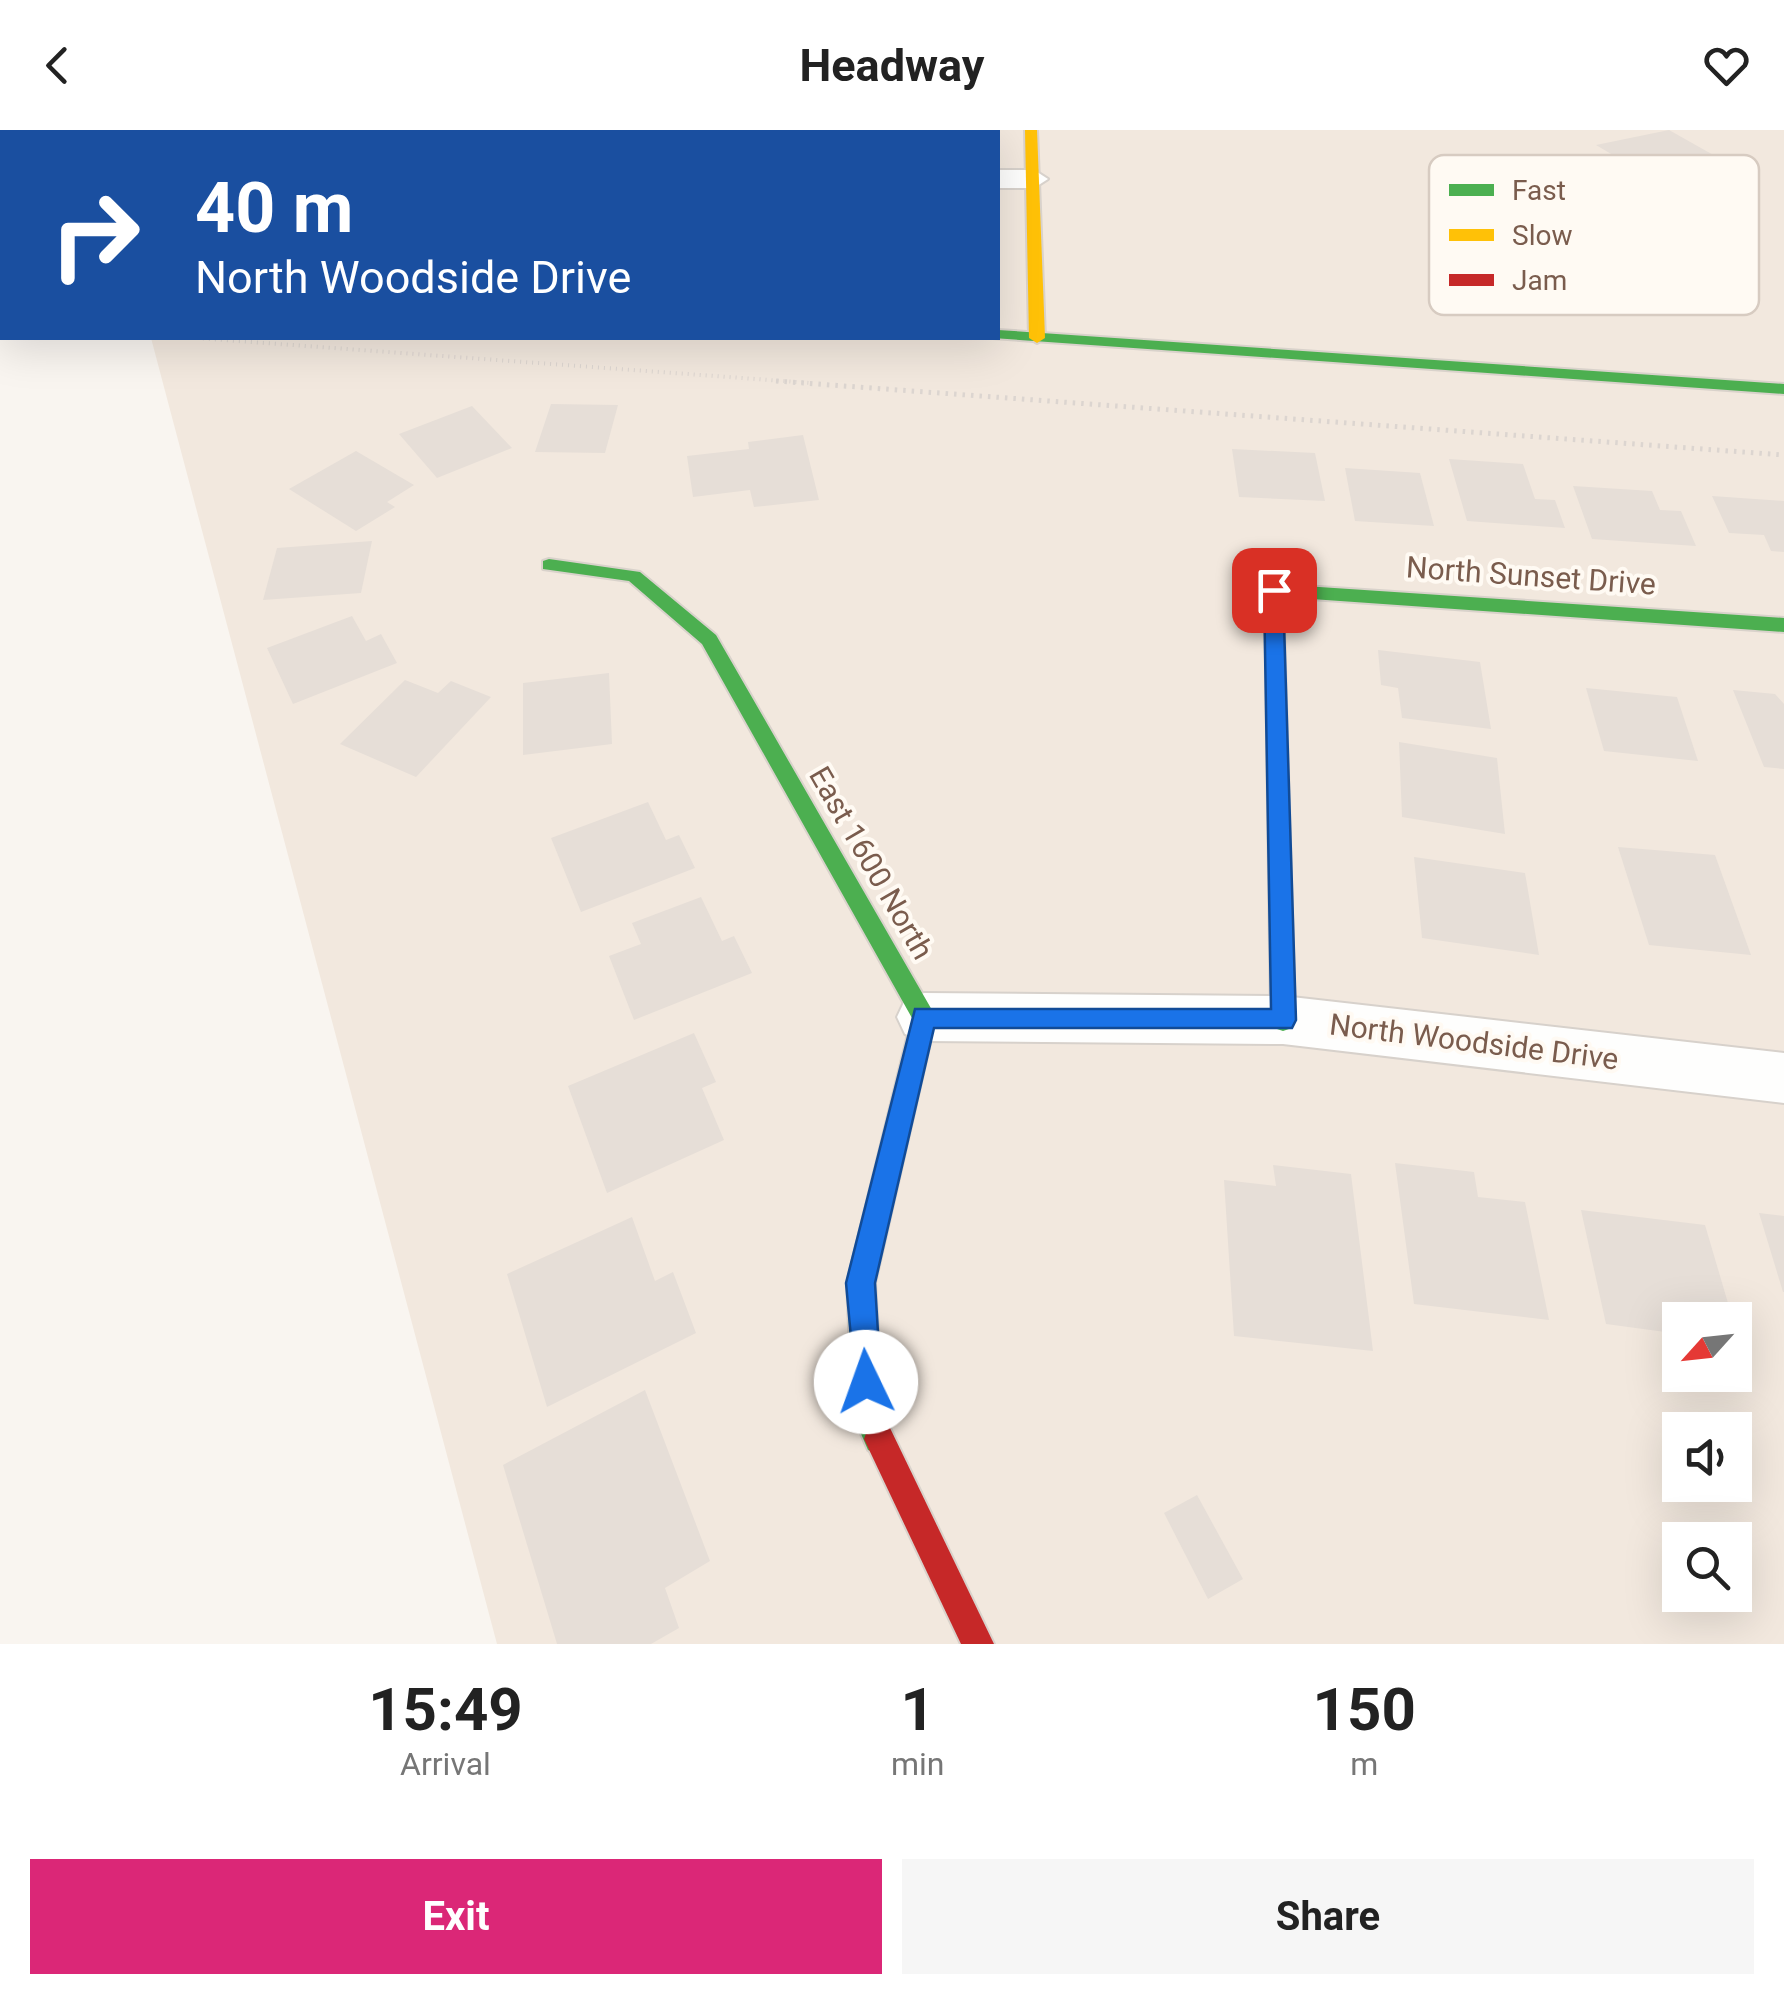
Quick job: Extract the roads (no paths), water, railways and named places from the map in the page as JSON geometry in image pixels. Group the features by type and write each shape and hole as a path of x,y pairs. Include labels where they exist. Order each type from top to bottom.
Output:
{"street":[{"path":"1030,130 1036,338"},
{"path":"1000,179 1034,179"},
{"path":"1000,335 1784,389"},
{"name":"East 1600 North","path":"548,565 634,576 709,640 924,1017"},
{"name":"North Sunset Drive","path":"1284,1020 1274,590 1784,625"},
{"path":"924,1017 860,1283 868,1415 978,1644"},
{"name":"North Woodside Drive","path":"924,1017 1284,1020 1784,1078"}]}
